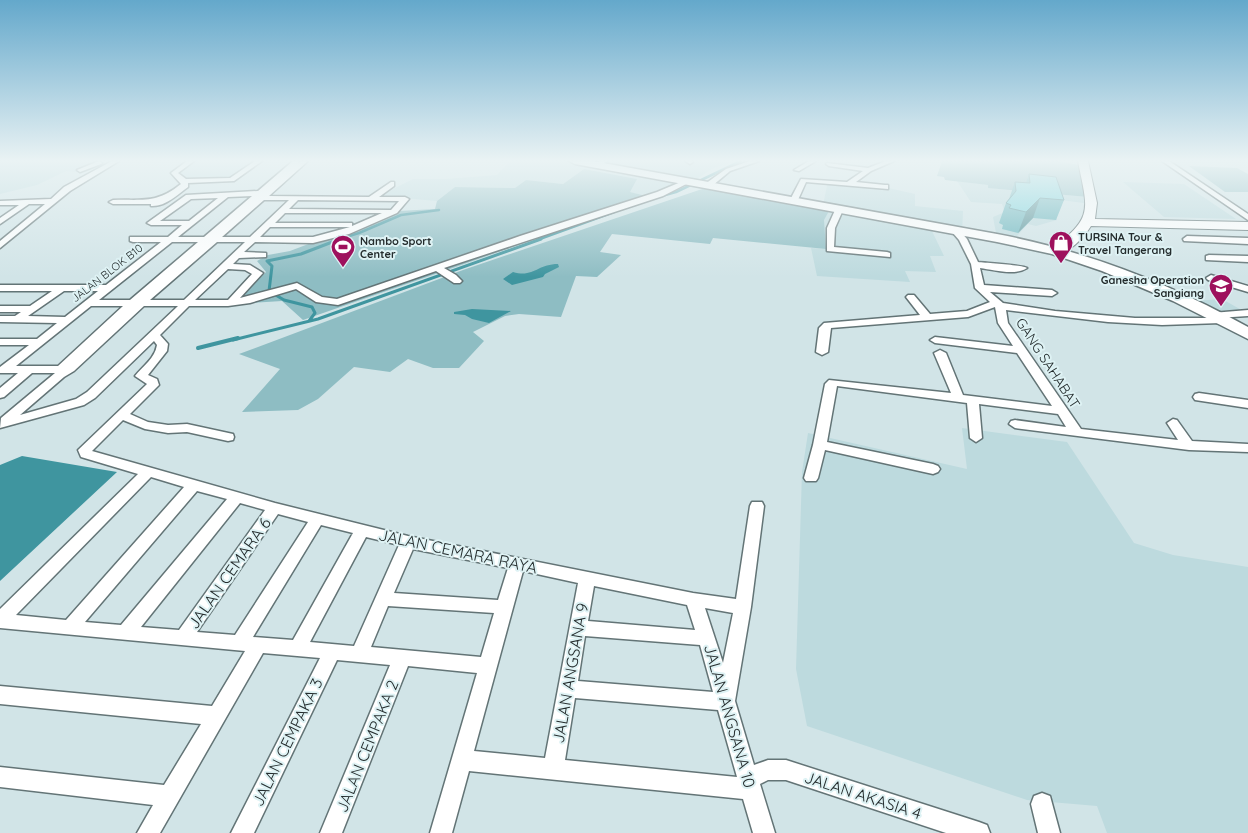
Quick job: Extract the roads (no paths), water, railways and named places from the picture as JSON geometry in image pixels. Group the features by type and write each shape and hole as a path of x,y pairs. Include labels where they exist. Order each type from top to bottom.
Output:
{"main road":[{"path":"794,200 1056,251 1162,293 1248,334"},
{"path":"1056,251 1084,230 1089,222 1091,200"},
{"path":"860,214 867,217 997,239 1100,267"},
{"path":"1089,222 1248,226"},
{"path":"1216,318 1248,339"}],"street":[{"path":"113,202 164,200"},
{"path":"154,204 164,200"},
{"path":"185,200 151,224 189,224"},
{"name":"JALAN BLOK B10","path":"2,370 219,200"},
{"path":"2,423 257,200"},
{"path":"2,423 80,402 91,395 294,200"},
{"path":"133,239 313,240 325,235 346,232 362,225 394,210 404,200"},
{"path":"87,303 232,302 250,300 297,286 319,300 338,302 446,273 572,221 641,200"},
{"path":"1222,200 1248,218"},
{"path":"0,203 52,201"},
{"path":"0,245 52,201"},
{"path":"0,222 27,202"},
{"path":"283,211 394,210"},
{"path":"839,210 829,231 830,249 886,256"},
{"path":"269,225 362,225"},
{"path":"957,233 963,239 975,264 980,288 999,305"},
{"path":"1187,240 1248,241"},
{"path":"1228,240 1248,253"},
{"path":"237,255 263,255"},
{"path":"1209,258 1248,259"},
{"path":"975,264 1008,269 1022,268"},
{"path":"226,266 246,266 258,273 232,302"},
{"path":"1211,278 1248,289"},
{"path":"0,288 106,288"},
{"path":"18,319 62,288"},
{"path":"980,288 1052,293"},
{"path":"911,297 928,318"},
{"path":"822,352 824,328 828,325 968,314 999,305 1104,320 1155,323 1216,318 1248,313"},
{"name":"GANG SAHABAT","path":"999,305 1003,323 1076,432"},
{"path":"1,312 32,309"},
{"path":"1,312 18,319 66,320"},
{"path":"154,335 163,344 162,351 147,378 153,385 121,415 146,425 168,429 187,428 228,437"},
{"path":"934,340 1021,350"},
{"path":"0,342 38,342"},
{"path":"940,353 959,399"},
{"path":"2,370 63,371"},
{"path":"0,394 29,370"},
{"path":"811,478 820,445 831,384 833,382 1063,411"},
{"path":"1199,397 1248,404"},
{"path":"972,401 976,438"},
{"path":"26,403 80,402"},
{"name":"JALAN CEMARA RAYA","path":"121,415 84,452 91,456 275,508 408,542 693,600 743,607"},
{"path":"1173,423 1189,446"},
{"path":"1016,424 1189,446 1248,448"},
{"path":"820,445 933,469"},
{"path":"0,620 148,472"},
{"path":"69,628 194,485"},
{"path":"125,633 236,497"},
{"path":"567,689 724,702 743,607 757,506"},
{"name":"JALAN CEMARA 6","path":"183,638 275,508"},
{"path":"148,833 216,716 249,644 317,519"},
{"path":"297,649 362,530"},
{"path":"359,654 408,542"},
{"path":"441,833 518,563"},
{"name":"JALAN ANGSANA 9","path":"553,769 587,577"},
{"path":"383,599 505,607"},
{"name":"JALAN ANGSANA 10","path":"693,600 707,638 724,702 764,833"},
{"path":"0,620 488,666"},
{"path":"578,628 707,638"},
{"name":"JALAN CEMPAKA 3","path":"242,833 332,652"},
{"name":"JALAN CEMPAKA 2","path":"331,833 402,658"},
{"path":"0,695 216,716"},
{"path":"462,760 553,769 749,783"},
{"name":"JALAN AKASIA 4","path":"749,783 768,770 786,770 979,833"},
{"path":"0,777 170,796"},
{"path":"1042,804 1049,833"}],"waterway":[{"path":"336,240 359,233 401,215 439,210"},
{"path":"537,240 614,212"},
{"path":"309,321 315,313 312,307 284,300 269,291 272,266 267,261 301,254 340,239"},
{"path":"233,340 318,319 541,239"},
{"path":"198,348 238,338"}],"place":[{"name":"TURSINA Tour & Travel Tangerang","path":"1061,264"},
{"name":"Nambo Sport Center","path":"343,268"},
{"name":"Ganesha Operation Sangiang","path":"1221,307"}]}
